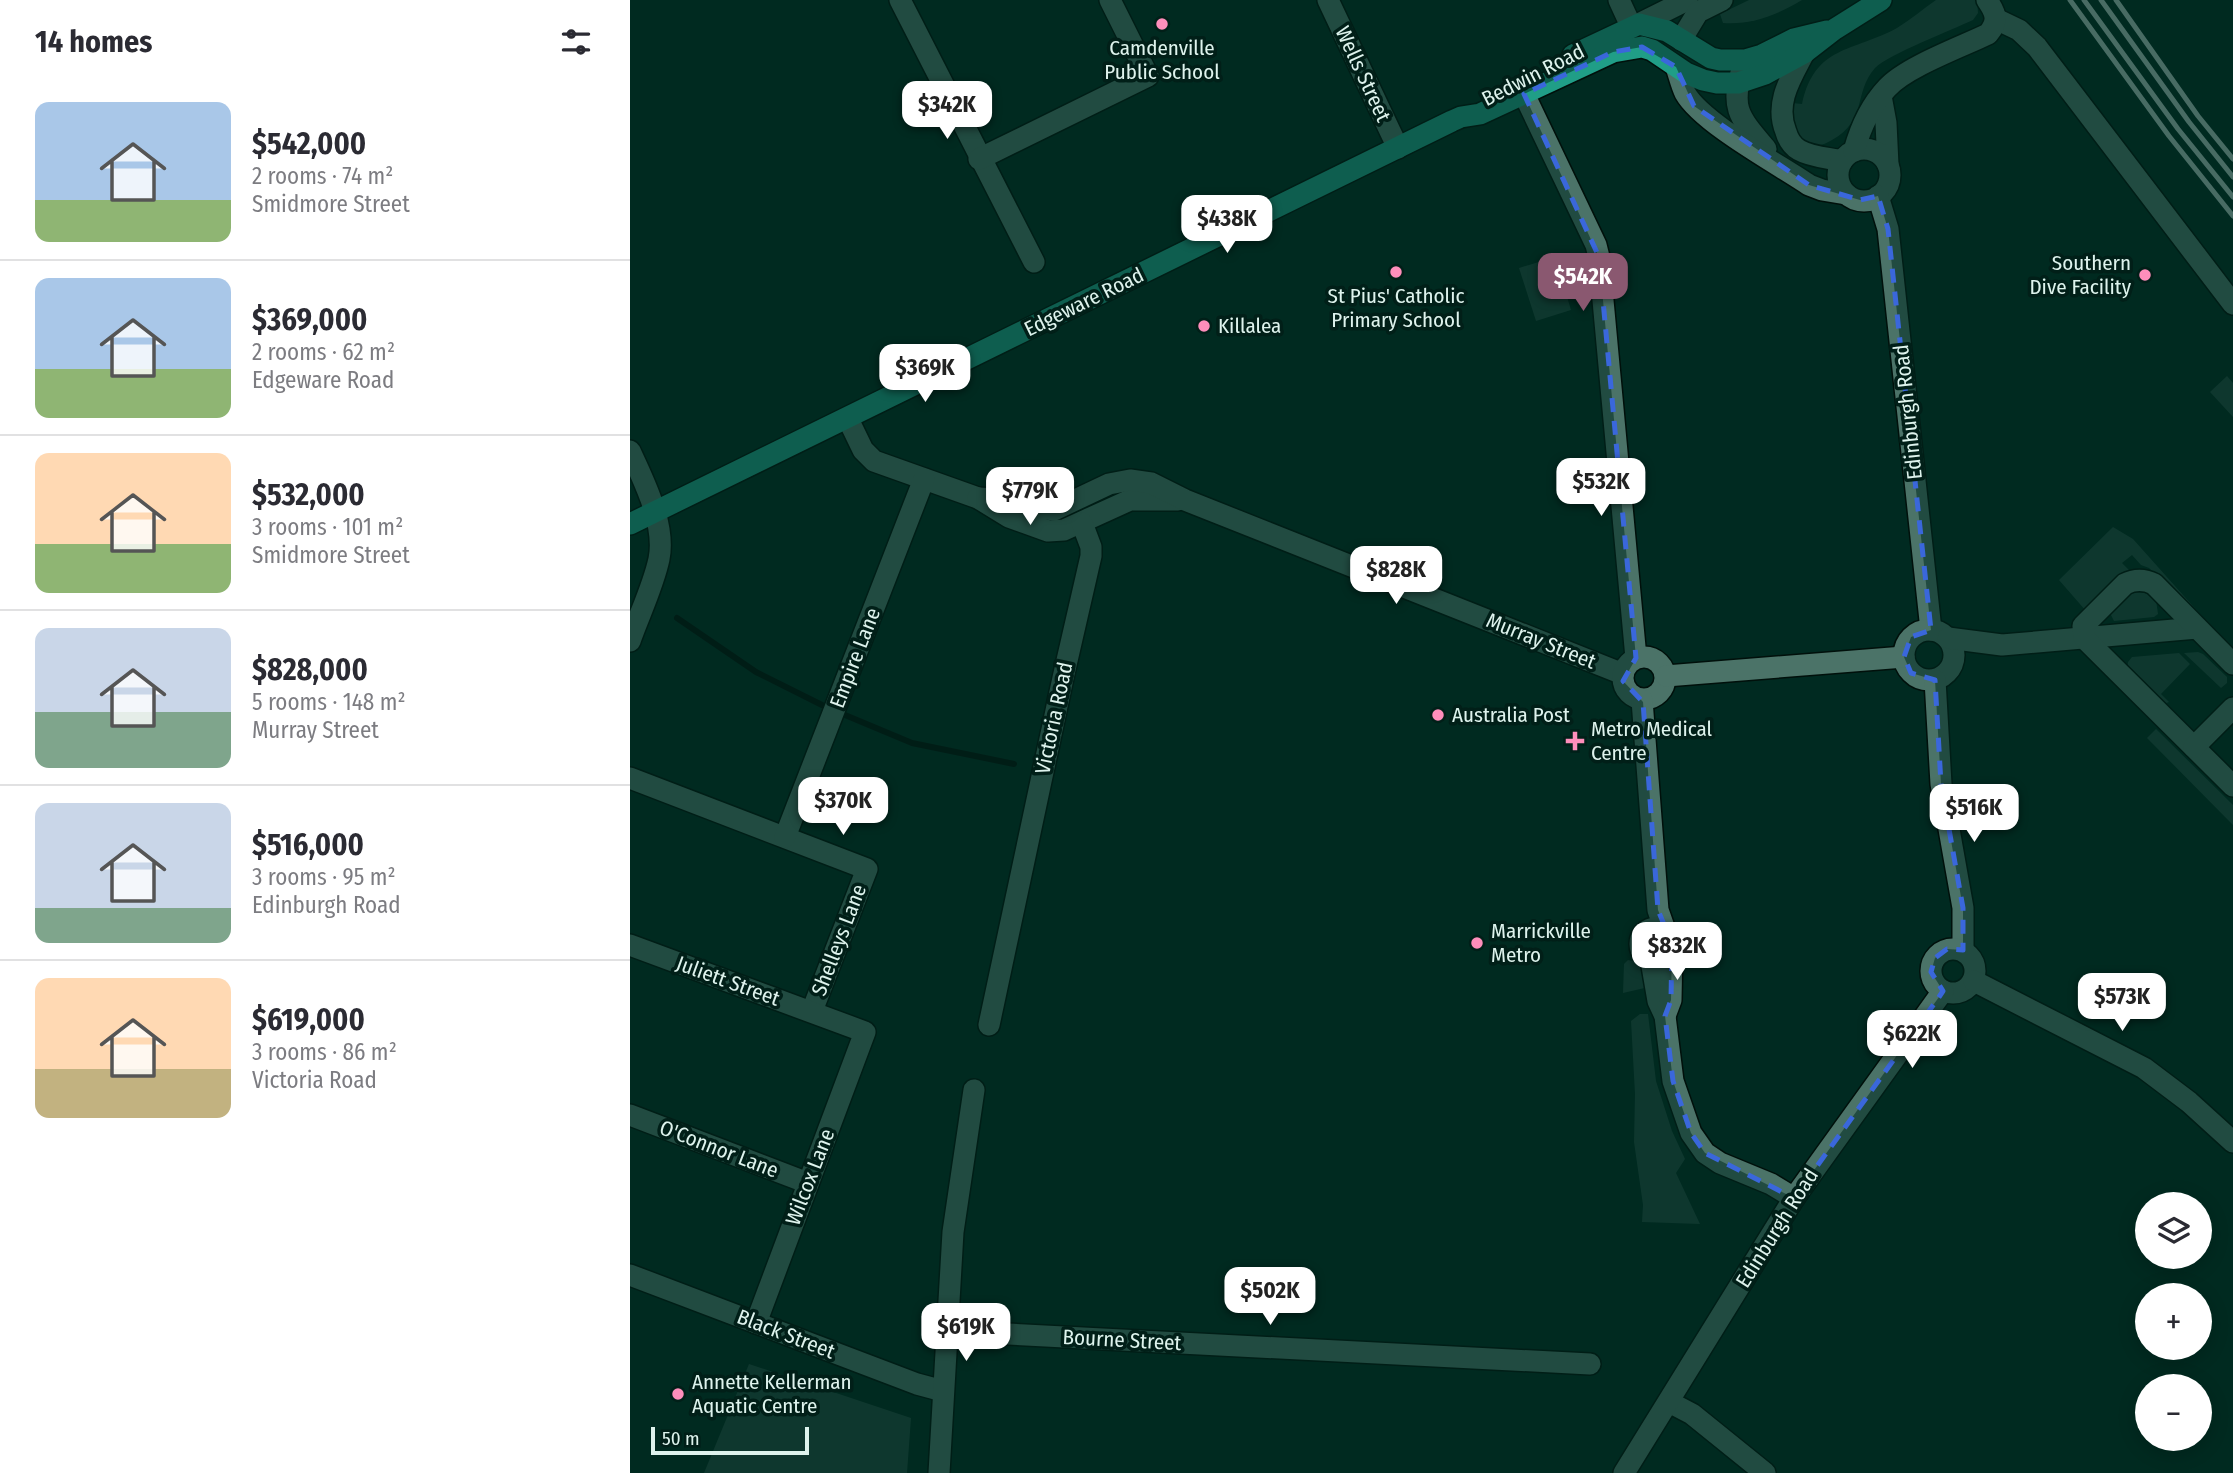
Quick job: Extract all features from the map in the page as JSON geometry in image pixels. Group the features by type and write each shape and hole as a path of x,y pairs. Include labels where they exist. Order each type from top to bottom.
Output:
{"main road":[{"name":"Bedwin Road","path":"1461,117 1480,114 1613,52 1642,47 1653,50 1676,67 1703,80 1738,83 1765,74 1804,54 1835,29 1881,0"},
{"name":"Bedwin Road","path":"1461,117 1475,104 1635,25 1667,31 1711,58 1720,60 1745,60 1762,55 1794,39 1835,29"},
{"name":"Edgeware Road","path":"630,524 1461,117"}],"street":[{"path":"900,0 1034,262"},
{"path":"979,159 1148,75 1110,0"},
{"name":"Wells Street","path":"1328,0 1398,148"},
{"path":"1619,0 1635,25 1687,0"},
{"path":"1681,40 1698,12 1722,0"},
{"path":"1846,194 1838,178 1860,129 1887,87 1908,73 1988,34 1994,26 1992,9"},
{"path":"1992,9 2036,47 2233,304"},
{"path":"1804,54 1783,98 1782,117 1791,144 1799,150 1848,156 1861,149 1877,152 1888,165"},
{"path":"1745,60 1738,83 1736,103 1756,137 1784,168"},
{"path":"1676,67 1684,91 1694,106 1809,185 1867,201 1878,197 1890,181 1886,123 1881,96"},
{"path":"1524,94 1596,245 1599,257 1629,666 1623,681 1629,694 1642,699 1650,699 1662,691 1666,676 1655,659 1649,657 1629,666"},
{"name":"Edinburgh Road","path":"1878,197 1888,229 1940,634"},
{"path":"848,419 868,457 978,498 1009,517 1048,531 1064,530 1082,523"},
{"path":"630,451 646,485 660,540 659,560 630,641"},
{"name":"Empire Lane","path":"785,837 924,479"},
{"name":"Murray Street","path":"978,498 1014,500 1054,510 1109,484 1130,480 1151,483 1185,500 1629,666"},
{"name":"Murray Street","path":"1082,523 1130,500 1185,500"},
{"name":"Victoria Road","path":"989,1025 1091,556 1091,547 1082,523"},
{"path":"2233,664 2154,584 2138,580 2125,584 2083,626 2084,638 2233,786"},
{"path":"2002,645 1927,680 1911,673 1904,657 1904,650 1911,637 1924,630 2002,645 2197,628"},
{"path":"1940,634 1954,652 1943,673 1941,784 1963,908 1963,950"},
{"path":"1666,676 1904,657"},
{"path":"1642,699 1658,910 1668,940 1671,1000 1665,1016"},
{"path":"2194,747 2233,708"},
{"name":"Shelleys Lane","path":"630,778 867,869 812,1011"},
{"path":"1654,928 1668,940 1666,957 1651,960 1641,948 1642,937 1654,928"},
{"name":"Juliett Street","path":"630,945 865,1032"},
{"path":"1947,949 1963,950 1969,954 1976,967 1974,981 1970,987 1957,993 1943,991 1933,979 1932,964 1935,958 1947,949"},
{"path":"1651,960 1658,1001 1665,1016 1673,1081 1690,1133 1705,1153 1720,1163 1771,1184 1794,1198"},
{"path":"1974,981 2144,1068 2189,1102 2233,1142"},
{"name":"Edinburgh Road","path":"1624,1473 1794,1198 1943,991"},
{"name":"Wilcox Lane","path":"755,1323 865,1032"},
{"path":"939,1473 953,1232 974,1090"},
{"name":"O'Connor Lane","path":"630,1115 808,1183"},
{"name":"Black Street","path":"630,1275 916,1384 943,1391"},
{"name":"Bourne Street","path":"948,1331 1590,1364"},
{"path":"1669,1402 1692,1414 1765,1473"}],"highlighted area":[{"path":"1642,47 1676,67 1694,106 1809,185 1860,200 1878,196 1888,229 1931,630 1911,637 1904,657 1911,673 1935,680 1941,784 1963,908 1963,950 1947,949 1935,958 1931,972 1943,991 1794,1198 1705,1153 1691,1133 1673,1081 1665,1016 1671,1000 1672,944 1658,910 1643,702 1623,681 1636,658 1599,257 1524,94 1613,52"}],"shaded area":[{"path":"1749,0 1802,0 1764,18 1723,23 1720,14"},
{"path":"1936,0 1977,0 1978,13 1973,20 1882,62 1868,77 1851,124 1843,132 1819,145 1805,141 1798,133 1792,103 1802,104 1808,85 1826,60 1897,28"},
{"path":"1555,257 1571,310 1536,321 1519,268"},
{"path":"2227,376 2233,383 2233,417 2210,392"},
{"path":"2113,527 2133,539 2233,651 2149,568 2141,565 2132,555 2122,563 2129,570 2086,611 2059,580"},
{"path":"2145,593 2156,600 2158,614 2154,617 2114,621 2110,613 2130,594"},
{"path":"2198,652 2227,677 2227,683 2221,688 2184,653"},
{"path":"2179,653 2190,664 2161,694 2169,702 2161,705 2127,670 2128,662 2132,657"},
{"path":"2156,729 2233,805 2233,825 2147,738"},
{"path":"1628,960 1645,966 1649,987 1623,993 1624,964"},
{"path":"1640,1014 1648,1014 1656,1081 1672,1131 1685,1159 1676,1173 1700,1224 1642,1222 1643,1205 1634,1142 1635,1094 1631,1021"},
{"path":"749,1364 911,1418 907,1473 704,1473"}],"waterway":[{"path":"677,618 756,672 822,705"},
{"path":"845,715 912,743 1014,764"}],"railway":[{"path":"2070,0 2169,136 2233,216"},
{"path":"2084,0 2178,129 2233,197"},
{"path":"2101,0 2189,122 2233,177"},
{"path":"2116,0 2198,116 2233,159"}],"place":[{"name":"Camdenville Public School","path":"1162,24"},
{"name":"St Pius' Catholic Primary School","path":"1396,272"},
{"name":"Southern Dive Facility","path":"2145,275"},
{"name":"Killalea","path":"1204,326"},
{"name":"Australia Post","path":"1438,715"},
{"name":"Metro Medical Centre","path":"1575,741"},
{"name":"Marrickville Metro","path":"1477,943"},
{"name":"Annette Kellerman Aquatic Centre","path":"678,1394"}]}
